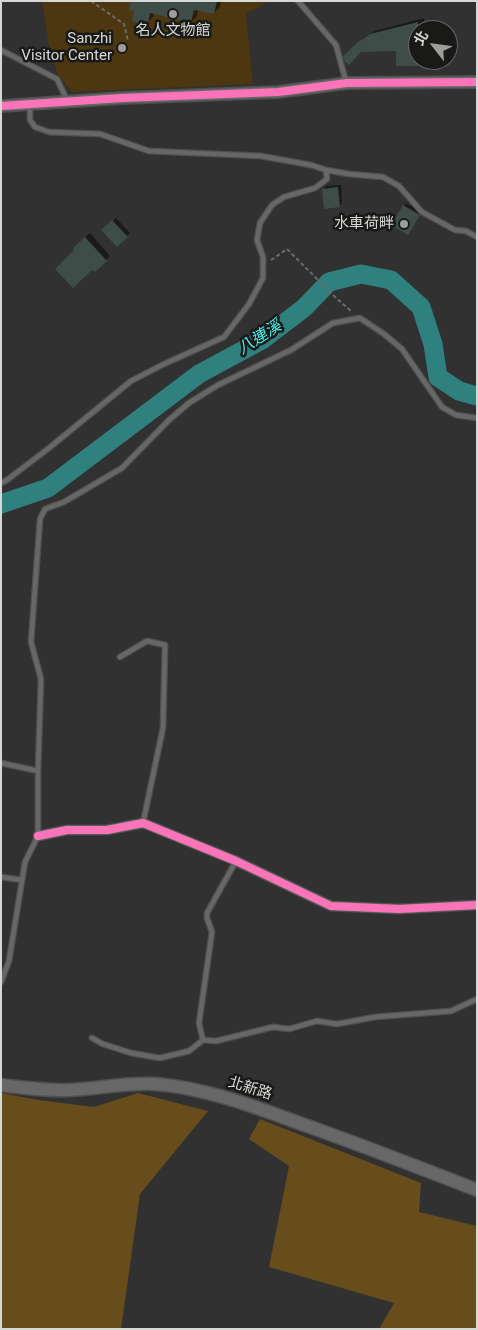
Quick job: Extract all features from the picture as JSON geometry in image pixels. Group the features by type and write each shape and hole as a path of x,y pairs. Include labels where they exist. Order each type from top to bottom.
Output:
{"main road":[{"name":"北新路","path":"1,1085 28,1089 69,1090 114,1085 156,1084 192,1090 249,1105 396,1158 477,1190"}],"street":[{"path":"1,106 68,101 278,92 347,84 477,82"},
{"path":"38,836 67,830 107,830 144,823 236,861 331,906 399,909 477,905"}],"lane":[{"path":"298,1 336,45 347,84"},
{"path":"1,50 57,79 68,101"},
{"path":"30,104 30,120 35,127 49,132 100,134 149,150 261,156 349,174 382,176 399,186 422,212 455,230 466,231 477,237"},
{"path":"1,483 49,448 131,381 224,336 249,304 263,278 263,257 257,240 260,223 272,206 284,197 315,188 327,179 326,170"},
{"path":"1,982 3,971 9,961 26,862 38,836 38,771 42,679 31,642 40,518 45,509 64,502 122,468 169,420 189,403 218,385 291,350 333,322 360,318 384,334 402,350 442,407 456,414 477,418"},
{"path":"120,657 147,642 165,645 163,728 144,823"},
{"path":"1,763 38,771"},
{"path":"203,1040 199,1024 212,932 207,918 236,861"},
{"path":"1,877 22,880"},
{"path":"92,1038 131,1054 160,1058 189,1051 203,1040 216,1041 273,1027 289,1028 317,1021 337,1024 375,1017 451,1011 477,999"}],"path":[{"path":"91,1 124,24 128,41"},
{"path":"263,262 270,261 287,249 335,298 360,318"}],"shaded area":[{"path":"42,1 269,1 246,14 253,84 72,92 58,75 49,47"},
{"path":"1,1093 94,1107 138,1093 208,1111 140,1194 121,1329 1,1329"},
{"path":"260,1119 421,1183 419,1212 477,1226 477,1329 379,1329 394,1303 269,1267 289,1166 249,1139"}],"building":[{"name":"名人文物館","path":"131,1 217,1 214,14 194,10 191,23 150,13 148,25 132,21 134,11 129,10"},
{"path":"408,24 408,66 396,66 396,51 361,52 349,65 345,62 343,56 370,34"},
{"path":"338,187 340,207 324,209 322,189"},
{"path":"403,205 420,215 408,235 391,225"},
{"path":"112,220 128,237 117,247 101,230"},
{"path":"85,237 107,261 95,272 92,270 73,288 55,269"}],"waterway":[{"name":"八連溪","path":"1,504 48,488 199,374 262,340 304,308 329,282 361,274 391,280 421,307 433,344 438,377 459,391 477,396"}],"cycle path":[{"path":"1,106 122,98 278,92 347,83 477,82"},
{"path":"38,836 67,830 107,830 143,823 236,861 331,906 399,909 477,905"}],"place":[{"name":"名人文物館","path":"173,14"},
{"name":"Sanzhi Visitor Center","path":"122,48"},
{"name":"水車荷畔","path":"404,224"}]}
